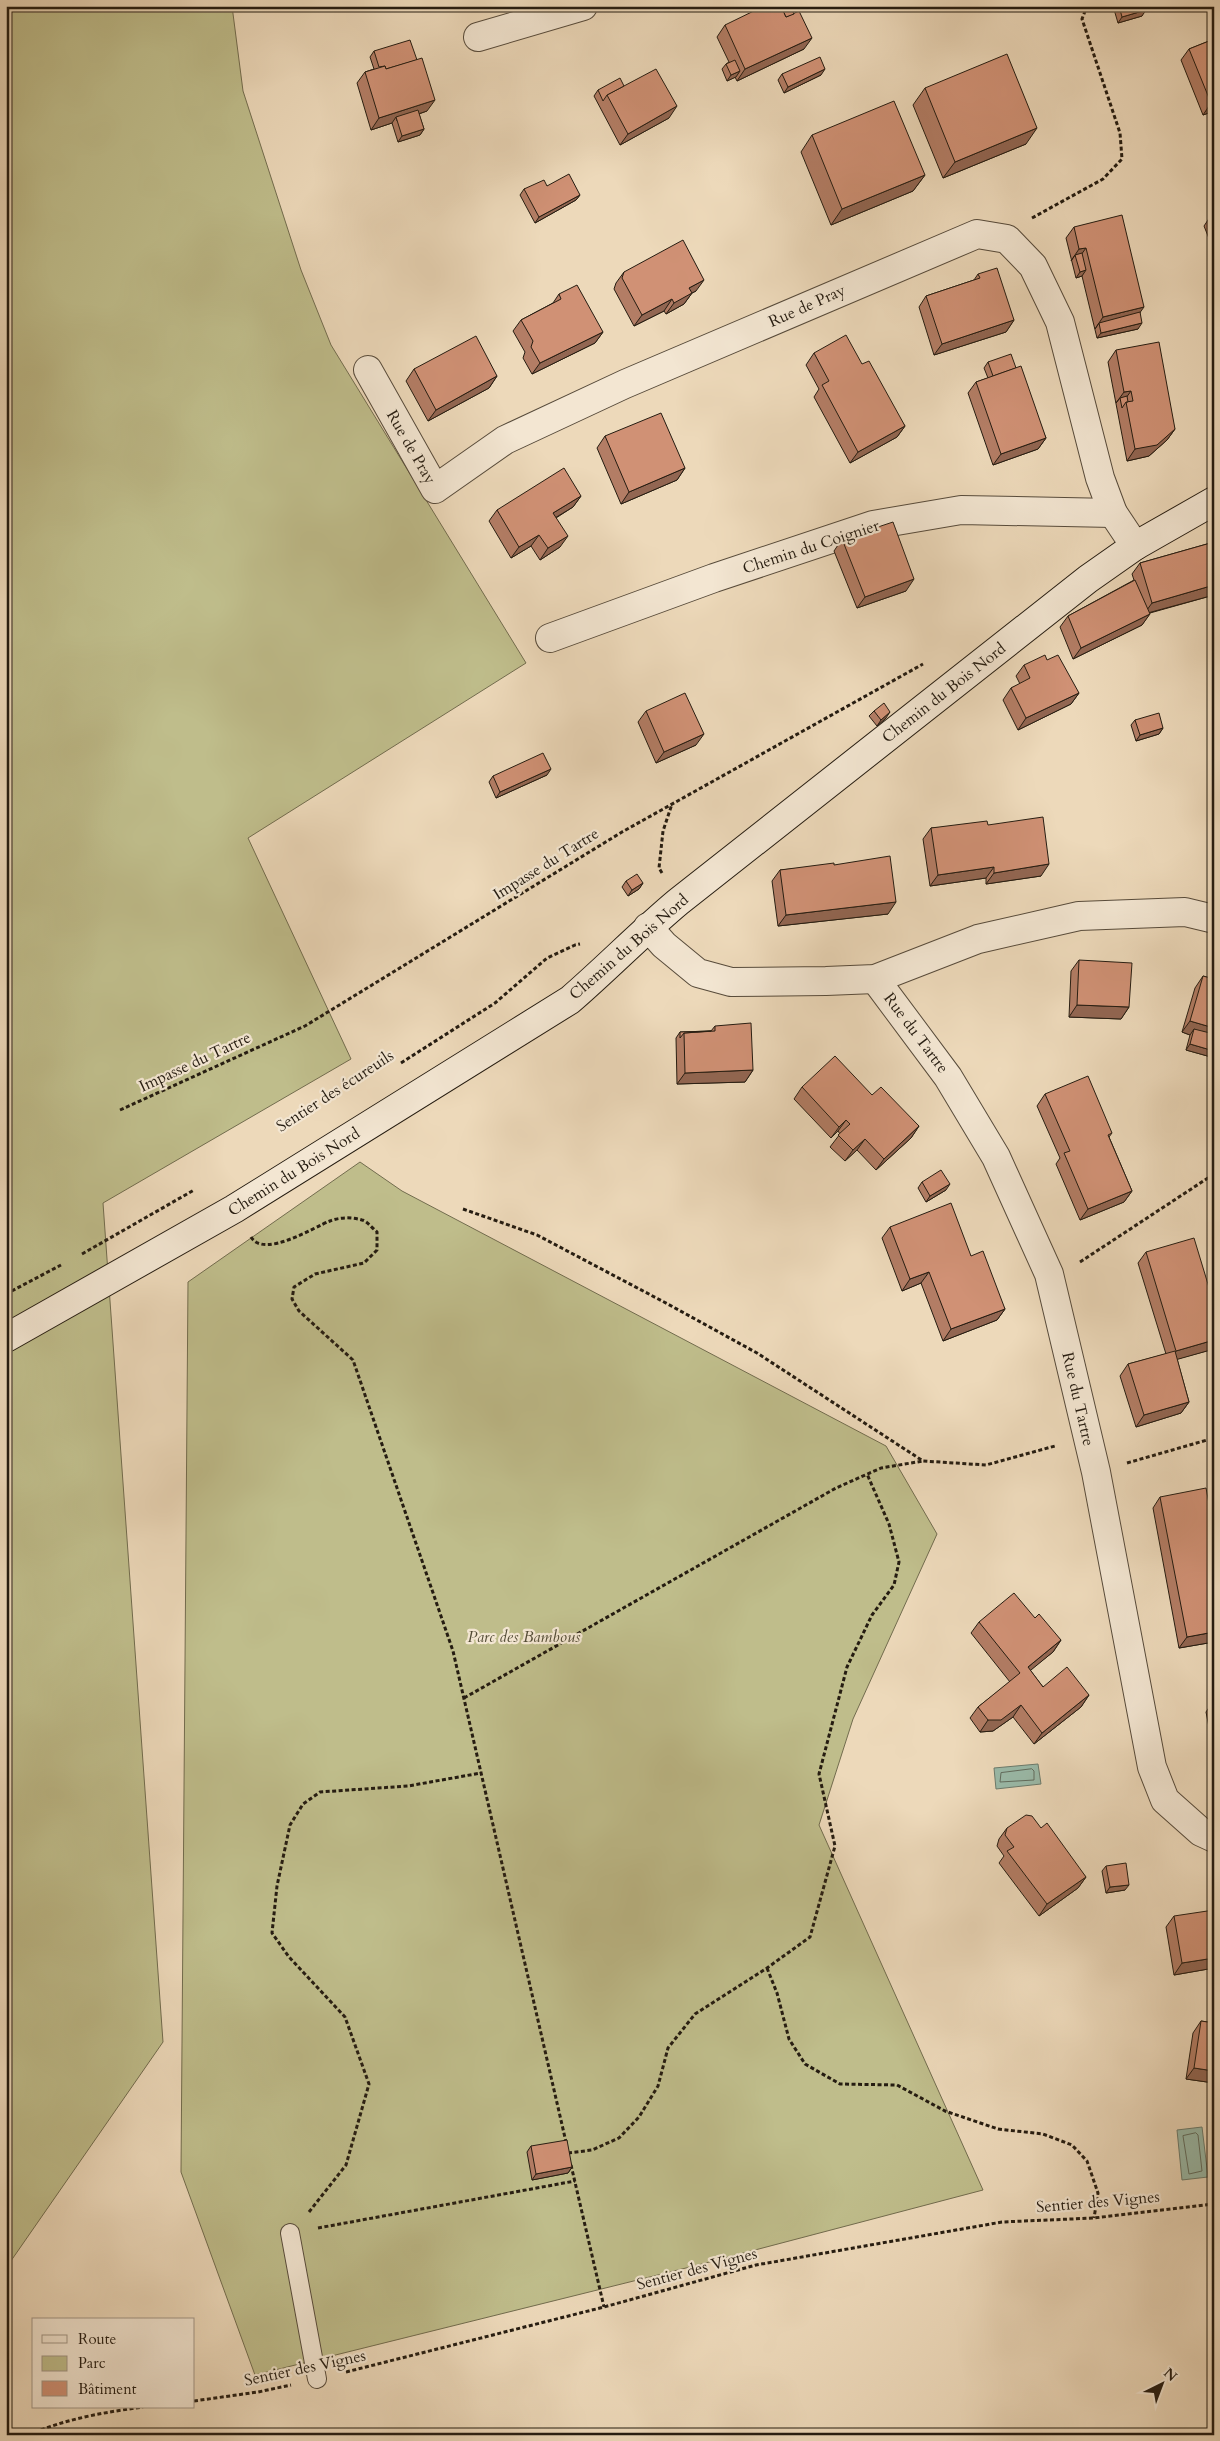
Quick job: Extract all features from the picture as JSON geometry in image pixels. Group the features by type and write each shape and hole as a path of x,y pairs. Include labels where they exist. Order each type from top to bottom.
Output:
{"street":[{"path":"478,37 583,6"},
{"name":"Rue de Pray","path":"368,370 435,489 505,440 625,384 977,234 1007,239"},
{"path":"1007,239 1033,266 1060,322 1100,478 1113,513 1135,546"},
{"name":"Chemin du Bois Nord","path":"6,1338 234,1209 570,1000 613,963 648,927 678,902 1080,585 1135,546 1214,500"},
{"name":"Chemin du Coignier","path":"550,638 714,578 873,525 961,510 1113,513"},
{"name":"Rue du Tartre","path":"648,927 664,944 698,972 731,982 875,979 978,939 1079,916 1185,912 1214,918"},
{"name":"Rue du Tartre","path":"875,979 948,1077 996,1157 1050,1274 1096,1472 1152,1767 1165,1800 1201,1832 1214,1838"}],"lane":[{"path":"291,2233 317,2379"}],"path":[{"path":"1007,239 1026,221 1103,179 1122,159 1120,133 1082,19 1087,6"},
{"name":"Impasse du Tartre","path":"120,1110 305,1026 622,832 916,666 925,664"},
{"path":"672,803 663,831 660,868 678,902"},
{"name":"Sentier des écureuils","path":"400,1063 495,1003 547,958 575,944 592,944 613,963"},
{"path":"1050,1274 1079,1263 1214,1174"},
{"path":"75,1258 200,1187"},
{"path":"234,1209 253,1240 266,1245 290,1240 330,1221 344,1218 363,1220 377,1232 377,1250 364,1264 315,1274 294,1287 292,1299 299,1312 353,1360 453,1651 604,2308"},
{"path":"463,1209 537,1235 664,1302 757,1353 923,1461"},
{"path":"6,1294 68,1262"},
{"path":"464,1698 836,1488 881,1468 923,1461 986,1465 1020,1458 1087,1436"},
{"path":"1096,1472 1214,1438"},
{"path":"568,2153 592,2150 619,2138 640,2117 658,2086 668,2048 695,2014 767,1968 810,1936 835,1846 819,1774 847,1667 872,1615 894,1585 899,1562 889,1524 867,1474"},
{"path":"291,2233 346,2164 369,2084 345,2017 289,1957 272,1933 277,1886 290,1825 303,1804 320,1792 408,1786 481,1773"},
{"path":"767,1968 777,1993 789,2039 805,2064 840,2084 897,2085 945,2111 998,2129 1043,2134 1072,2145 1087,2161 1098,2193 1094,2218"},
{"path":"291,2233 575,2181"},
{"name":"Sentier des Vignes","path":"195,2400 258,2392 317,2379 604,2308 765,2263 1002,2222 1094,2218 1214,2204"},
{"path":"29,2435 43,2429 105,2413 137,2408"}],"green space":[{"path":"6,6 232,6 243,91 301,270 331,345 526,663 248,838 351,1059 103,1203 163,2042 6,2268"},
{"name":"Parc des Bambous","path":"360,1162 402,1191 886,1446 937,1534 853,1719 819,1825 983,2190 698,2265 255,2375 181,2172 188,1282"}],"water":[{"path":"1038,1764 1041,1784 996,1789 994,1768"},
{"path":"1202,2127 1208,2177 1182,2180 1177,2130"}],"building":[{"path":"764,6 781,6 786,17 799,11 812,38 745,69 725,25"},
{"path":"781,6 790,6 794,14 786,17"},
{"path":"1119,6 1145,6 1146,10 1122,17"},
{"path":"1214,39 1214,102 1211,103 1189,49"},
{"path":"410,40 417,60 386,69 385,66 379,67 374,51"},
{"path":"1007,54 1037,128 955,162 925,88"},
{"path":"820,57 825,69 788,87 782,74"},
{"path":"422,58 435,100 379,118 365,72 385,66 386,69"},
{"path":"735,60 740,71 731,75 726,64"},
{"path":"656,69 677,106 628,134 607,95"},
{"path":"620,78 624,86 607,95 603,101 598,90"},
{"path":"894,101 925,175 842,209 812,135"},
{"path":"418,110 424,129 402,136 396,117"},
{"path":"569,174 580,195 539,217 524,189 544,180 547,186"},
{"path":"1122,215 1144,307 1103,317 1086,248 1079,249 1074,227"},
{"path":"683,240 704,280 689,288 692,293 674,303 672,299 642,315 622,278 624,272"},
{"path":"1082,253 1086,270 1080,272 1075,255"},
{"path":"997,268 1014,320 942,344 926,296 980,278 978,274"},
{"path":"577,285 603,332 540,363 531,347 533,341 521,320 561,299 559,294"},
{"path":"1140,312 1142,323 1101,333 1099,323"},
{"path":"846,335 862,364 869,361 905,426 858,452 822,385 829,381 814,353"},
{"path":"476,336 497,376 436,410 414,369"},
{"path":"1159,342 1175,429 1157,445 1135,449 1126,402 1133,401 1131,391 1124,392 1116,350"},
{"path":"1011,354 1016,368 993,376 988,362"},
{"path":"1021,366 1046,438 1001,454 976,382"},
{"path":"1127,396 1128,402 1122,408 1120,398"},
{"path":"661,413 685,468 629,492 605,436"},
{"path":"564,468 581,496 553,513 568,536 548,548 539,535 519,547 497,510"},
{"path":"893,522 914,579 865,597 842,539"},
{"path":"1214,542 1214,585 1152,603 1140,563"},
{"path":"1135,580 1150,614 1081,648 1068,616"},
{"path":"1045,655 1047,660 1058,655 1079,693 1026,718 1011,688 1030,678 1024,665"},
{"path":"685,693 704,734 664,752 646,711"},
{"path":"884,703 890,712 881,720 874,711"},
{"path":"1159,713 1163,728 1140,735 1135,720"},
{"path":"543,753 551,769 500,792 493,776"},
{"path":"1043,817 1049,864 994,873 994,867 938,875 931,828 987,821 988,825"},
{"path":"890,856 896,902 786,915 780,870 834,863 834,865"},
{"path":"637,874 643,883 632,890 626,881"},
{"path":"1079,960 1132,963 1129,1007 1077,1005"},
{"path":"1203,976 1214,979 1214,1028 1190,1021"},
{"path":"751,1023 753,1070 685,1073 684,1033 715,1031 715,1026"},
{"path":"1194,1029 1214,1034 1214,1051 1190,1044"},
{"path":"711,1031 684,1033 680,1038 680,1032"},
{"path":"835,1056 872,1095 881,1087 919,1126 884,1159 865,1139 853,1150 838,1135 850,1124 846,1120 839,1127 802,1087"},
{"path":"1088,1076 1112,1133 1108,1135 1132,1191 1088,1209 1064,1153 1070,1151 1045,1094"},
{"path":"941,1170 950,1184 930,1196 922,1182"},
{"path":"951,1203 971,1256 983,1251 1005,1309 951,1329 929,1272 910,1279 890,1227"},
{"path":"1194,1238 1214,1304 1214,1340 1176,1351 1146,1252"},
{"path":"1175,1351 1189,1402 1144,1415 1128,1364"},
{"path":"1206,1488 1214,1530 1214,1632 1187,1637 1160,1497"},
{"path":"1014,1593 1035,1618 1039,1614 1061,1640 1028,1667 1043,1687 1067,1667 1089,1695 1042,1733 1021,1705 1001,1720 988,1720 978,1707 1020,1673 979,1622"},
{"path":"1026,1815 1032,1816 1041,1828 1047,1823 1086,1877 1047,1904 1007,1851 1014,1847 1005,1835 1007,1828"},
{"path":"1126,1863 1129,1885 1110,1887 1106,1866"},
{"path":"1214,1910 1214,1958 1182,1963 1174,1916"},
{"path":"1201,2021 1214,2023 1214,2071 1194,2068"},
{"path":"567,2140 572,2167 536,2174 531,2146"}]}
